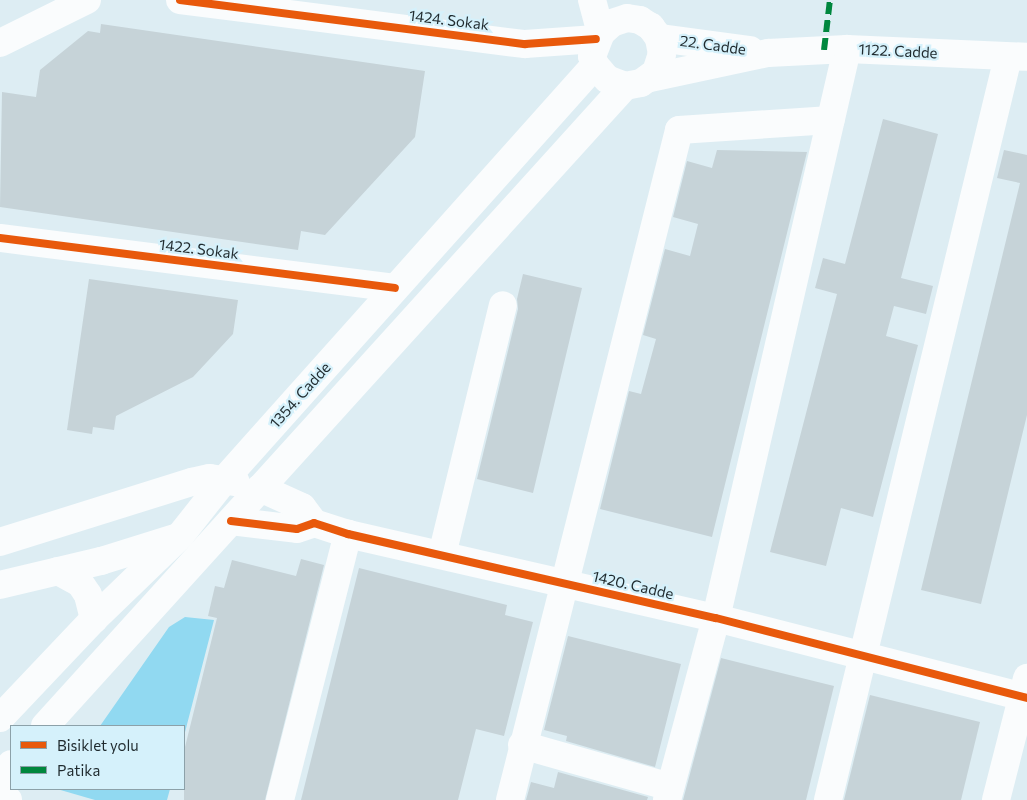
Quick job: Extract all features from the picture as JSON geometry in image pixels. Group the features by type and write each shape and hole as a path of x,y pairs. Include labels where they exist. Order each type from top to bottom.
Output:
{"main road":[{"path":"0,43 87,0"},
{"name":"1424. Sokak","path":"180,0 526,44 596,48"},
{"path":"592,0 596,48 607,78 638,82 768,53"},
{"name":"1354. Cadde","path":"0,718 94,619 180,536 225,480 395,288 596,48 612,23 627,18 644,19"},
{"path":"46,725 260,488 662,54 644,19"},
{"name":"22. Cadde","path":"644,19 768,53"},
{"path":"522,745 669,794 716,618 847,49"},
{"name":"1122. Cadde","path":"768,53 847,49 1018,57"},
{"path":"828,800 1018,57"},
{"path":"510,800 522,745 566,584 679,130 831,120"},
{"name":"1422. Sokak","path":"0,238 395,288"},
{"path":"442,555 502,305"},
{"name":"1420. Cadde","path":"0,542 192,482 225,480 260,488 302,507 314,523 348,534 716,618 864,658 1026,691"},
{"path":"0,585 58,571 231,521 297,529 314,523"},
{"path":"280,800 348,534"},
{"path":"58,571 80,583 88,595 94,619"},
{"path":"996,800 1026,691"},
{"path":"0,776 10,765"},
{"path":"0,791 8,800"}],"shaded area":[{"path":"185,617 214,620 185,732 185,725 101,725 169,627"},
{"path":"60,790 170,790 167,800 95,800"}],"building":[{"path":"101,24 425,71 415,137 325,235 301,231 298,250 0,207 2,92 36,97 40,70 88,31 100,33"},
{"path":"883,119 938,134 901,278 933,286 926,314 894,306 886,336 918,345 873,517 841,508 826,566 770,552 837,294 815,288 823,258 845,264"},
{"path":"717,150 807,152 712,537 600,509 629,391 641,394 656,339 643,335 665,249 690,256 698,224 673,217 687,161 712,168"},
{"path":"1004,150 1027,155 1027,415 981,604 921,590 1020,183 997,178"},
{"path":"523,274 582,288 533,493 477,479 518,309 517,299"},
{"path":"89,279 238,300 233,334 193,377 116,416 114,430 93,427 92,434 67,430"},
{"path":"301,559 324,565 265,800 184,800 185,747 217,618 208,616 215,586 224,588 232,560 296,576"},
{"path":"359,568 507,605 505,615 533,622 504,736 476,729 458,800 301,800"},
{"path":"568,636 681,664 655,767 566,741 567,736 544,730"},
{"path":"721,658 834,686 806,800 683,800"},
{"path":"870,695 980,722 961,800 844,800"},
{"path":"558,772 648,797 647,800 526,800 531,782 554,788"}],"marked path":[{"path":"824,50 830,0"}],"cycle path":[{"path":"180,0 525,44 596,39"},
{"path":"0,238 395,288"},
{"path":"231,521 297,529 314,523 348,534 716,618 1027,698"}]}
